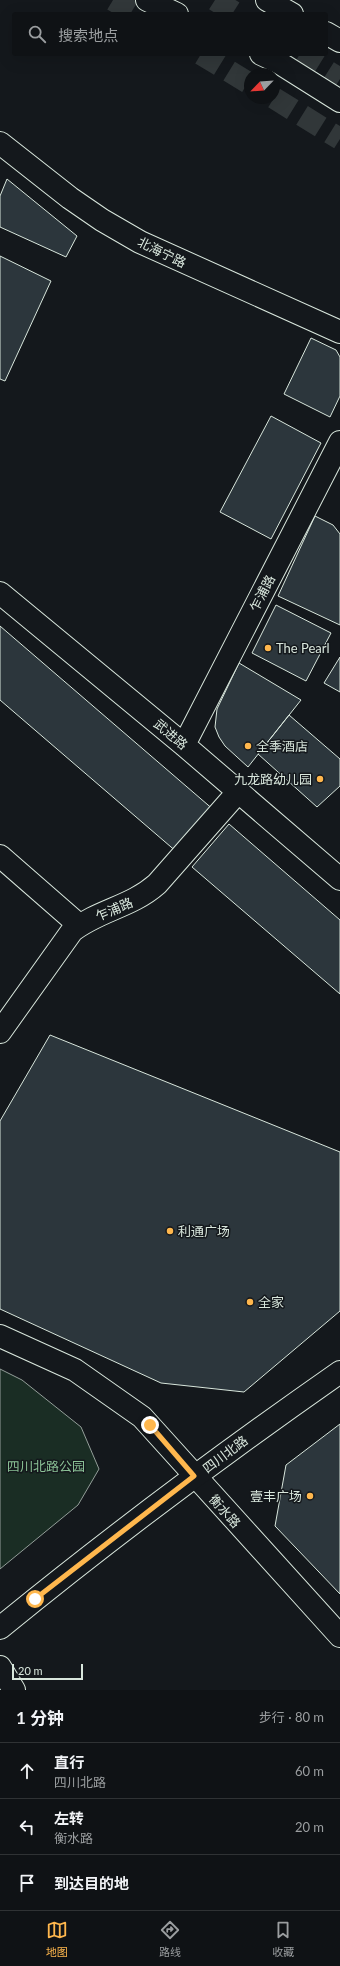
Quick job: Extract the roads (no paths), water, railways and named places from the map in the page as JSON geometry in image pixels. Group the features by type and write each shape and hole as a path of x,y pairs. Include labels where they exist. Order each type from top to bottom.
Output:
{"street":[{"path":"147,0 173,12"},
{"path":"267,0 288,12"},
{"path":"328,34 340,41"},
{"path":"265,56 278,62 340,101"},
{"name":"北海宁路","path":"0,143 70,198 102,220 140,242 340,332"},
{"name":"乍浦路","path":"184,745 340,442"},
{"name":"武进路","path":"0,593 184,745 340,879"},
{"name":"乍浦路","path":"0,1032 72,931 80,925 146,894 157,884 238,792"},
{"path":"0,856 80,925"},
{"name":"衡水路","path":"0,1336 75,1370 132,1409 150,1425 194,1476 340,1636"},
{"name":"四川北路","path":"0,1628 194,1476 340,1372"},
{"path":"0,1667 14,1690"}],"tunnel":[{"path":"113,0 133,12"},
{"path":"215,0 234,12"},
{"path":"204,56 244,80"},
{"path":"303,56 340,79"},
{"path":"280,102 340,139"}],"place":[{"name":"The Pearl","path":"268,648"},
{"name":"全季酒店","path":"248,746"},
{"name":"九龙路幼儿园","path":"320,779"},
{"name":"利通广场","path":"170,1231"},
{"name":"全家","path":"250,1302"},
{"name":"壹丰广场","path":"310,1496"}],"park label":[{"name":"四川北路公园","path":"46,1466"}]}
